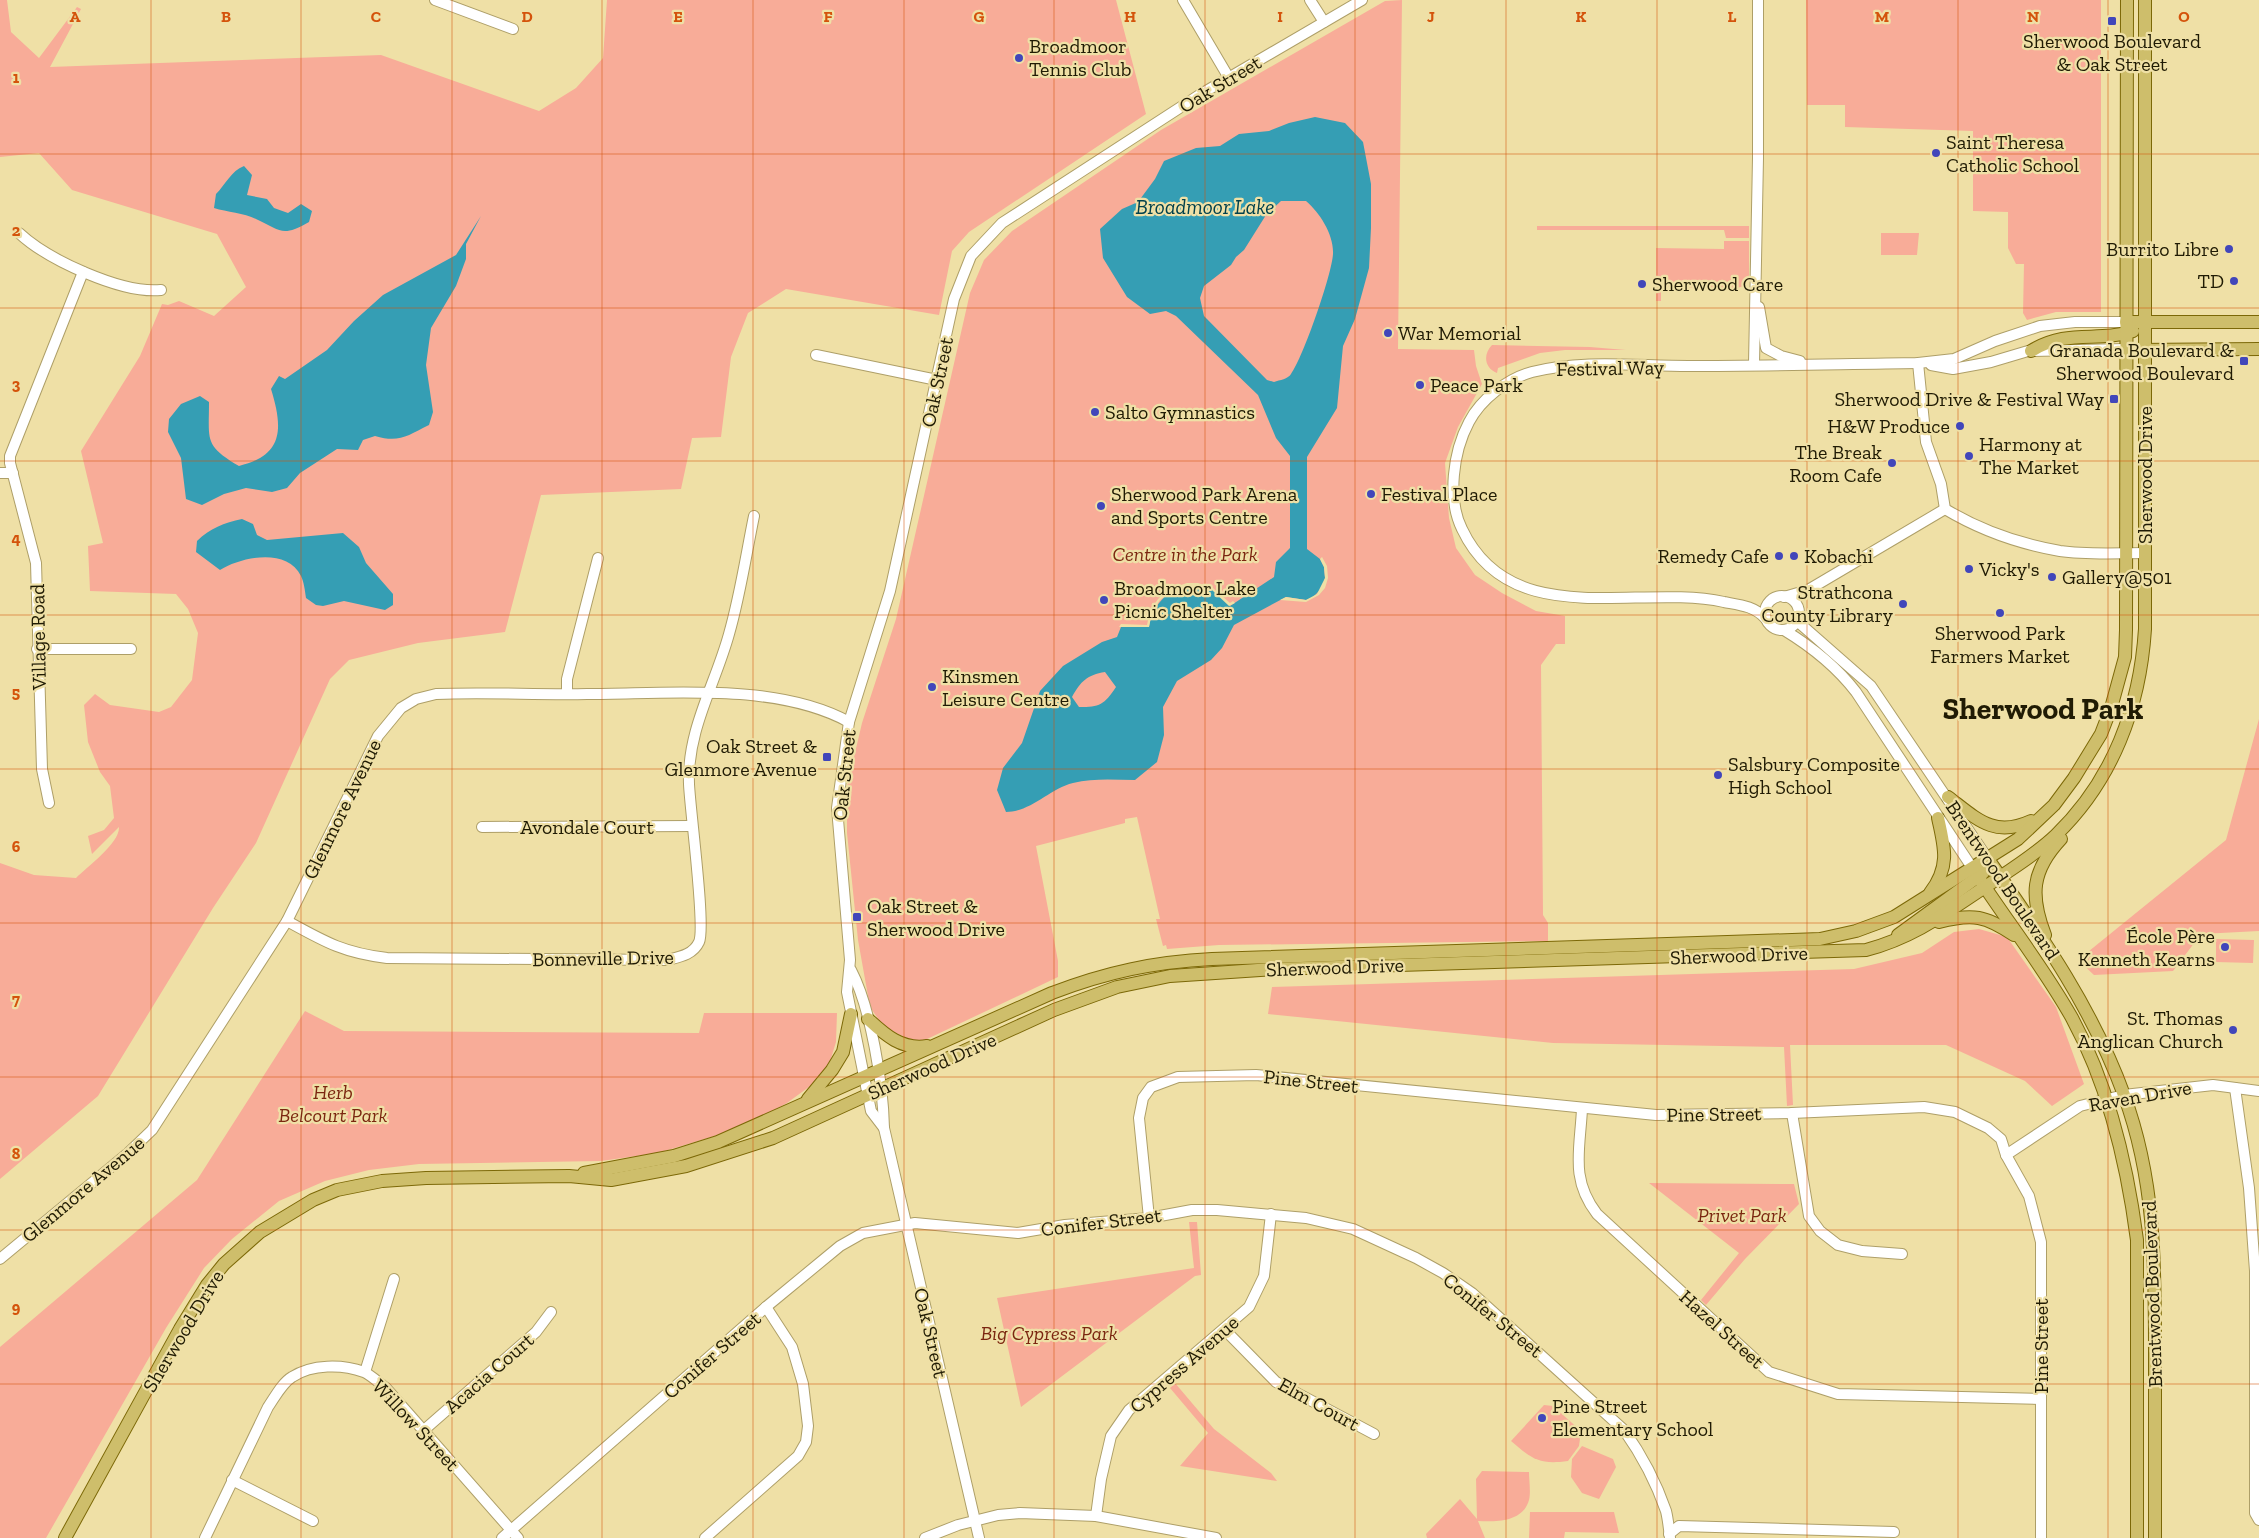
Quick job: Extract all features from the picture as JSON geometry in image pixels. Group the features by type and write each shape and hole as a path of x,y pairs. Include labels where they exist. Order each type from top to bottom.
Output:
{"main road":[{"name":"Sherwood Drive","path":"569,1176 674,1156 718,1142 937,1044 1084,981 1169,961 1820,939 1881,923 1925,899 1978,878 2001,877 2054,837 2074,817 2096,787 2115,753 2133,708 2143,659 2145,553 2145,0"},
{"name":"Sherwood Drive","path":"65,1538 180,1330 207,1285 224,1264 260,1232 313,1200 356,1185 426,1178 569,1176 610,1180 654,1174 717,1158 773,1138 1054,1010 1117,987 1170,976 1256,970 1866,950 1886,945 1930,924 1978,878 1988,859 2018,838 2043,816 2074,778 2101,734 2111,708 2125,657 2127,553 2126,3"},
{"path":"2031,351 2044,343 2059,339 2145,322 2259,322"},
{"path":"2126,349 2259,349"},
{"path":"1948,797 1988,824 2002,830 2016,828 2043,816"},
{"path":"2052,954 2036,910 2035,889 2042,864 2064,837 2074,817"},
{"path":"1925,899 1939,881 1945,865 1944,841 1938,818"},
{"name":"Brentwood Boulevard","path":"1988,859 2052,954 2098,1033 2124,1095 2138,1143 2148,1187 2155,1247 2155,1538"},
{"path":"1886,945 1923,915 1978,878"},
{"name":"Brentwood Boulevard","path":"1978,878 2022,941 2072,1019 2107,1099 2131,1190 2137,1240 2137,1538"},
{"path":"1930,924 1961,916 1990,919 2022,941"},
{"path":"803,1104 816,1090 843,1052 851,1014"},
{"path":"868,1020 898,1043 922,1047 937,1044"}],"street":[{"path":"435,0 513,29"},
{"path":"1182,0 1229,78"},
{"path":"1310,0 1324,22"},
{"name":"Oak Street","path":"884,1128 871,1111 847,992 851,970 836,808 849,722 890,591 954,299 976,249 1002,223 1229,78 1362,0"},
{"path":"1754,364 1758,0"},
{"path":"18,234 41,252 83,272 134,289 146,291 161,290"},
{"name":"Village Road","path":"49,803 42,769 37,649 36,563 8,467 10,456 83,272"},
{"path":"1756,294 1766,348 1782,356 1816,365"},
{"name":"Festival Way","path":"1765,618 1757,610 1706,598 1675,596 1564,598 1517,586 1496,572 1467,540 1458,520 1455,503 1455,472 1460,444 1469,422 1482,404 1509,382 1530,373 1564,365 1918,363 1954,358 1995,341 2040,326 2075,322 2126,327"},
{"name":"Festival Way","path":"1918,363 1953,369 2031,351 2126,349"},
{"path":"816,355 937,380"},
{"path":"1918,363 1926,442 1941,484 1945,509"},
{"path":"0,473 8,467"},
{"path":"1945,509 1961,518 2012,539 2061,551 2145,553"},
{"path":"1808,590 1794,626 1784,630 1772,628 1765,618 1766,607 1769,602 1808,590 1945,509"},
{"name":"Bonneville Drive","path":"287,921 335,947 357,954 388,958 667,960 685,956 694,950 700,937 701,916 691,826 689,766 699,715 729,635 754,516"},
{"path":"567,694 567,679 598,558"},
{"path":"1784,596 1793,601 1798,616"},
{"name":"Brentwood Boulevard","path":"1798,616 1871,686 1948,797 1988,859"},
{"name":"Brentwood Boulevard","path":"1784,630 1813,649 1837,669 1851,685 1978,878"},
{"path":"37,649 131,649"},
{"name":"Glenmore Avenue","path":"0,1259 128,1153 152,1130 287,921 378,736 401,708 416,699 436,694 739,695 783,701 839,716 849,722"},
{"name":"Avondale Court","path":"482,827 691,826"},
{"name":"Oak Street","path":"851,970 860,987 868,1020 881,1089 884,1128 979,1538"},
{"name":"Pine Street","path":"1149,1218 1139,1118 1140,1106 1151,1087 1178,1077 1256,1075 1656,1115 1792,1113 1924,1107 1955,1112 1988,1128 2000,1139 2006,1155 2029,1196 2041,1242 2041,1538"},
{"name":"Raven Drive","path":"2006,1155 2080,1106 2107,1099 2124,1095 2213,1085 2259,1091"},
{"path":"2235,1088 2249,1188 2257,1271 2255,1513 2259,1520"},
{"name":"Hazel Street","path":"1582,1109 1578,1167 1582,1192 1589,1203 1597,1214 1769,1372 1838,1394 2042,1399"},
{"path":"1792,1113 1809,1216 1820,1231 1838,1245 1862,1251 1902,1254"},
{"name":"Conifer Street","path":"502,1538 514,1534 766,1307 840,1246 863,1233 915,1223 1018,1233 1065,1224 1149,1218 1192,1210 1271,1214 1306,1218 1353,1229 1416,1258 1443,1273 1472,1293 1624,1430 1637,1449 1654,1484 1666,1512 1670,1536"},
{"name":"Cypress Avenue","path":"1096,1516 1101,1479 1111,1436 1129,1410 1250,1306 1264,1276 1271,1214"},
{"path":"365,1372 394,1279"},
{"path":"705,1538 798,1456 806,1442 808,1426 803,1384 792,1347 766,1307"},
{"name":"Acacia Court","path":"424,1430 536,1332 551,1312"},
{"name":"Elm Court","path":"1224,1329 1276,1382 1374,1434"},
{"name":"Willow Street","path":"205,1538 268,1407 292,1377 313,1369 333,1366 365,1372 386,1388 514,1534"},
{"path":"232,1480 313,1521"},
{"path":"925,1538 975,1521 998,1515 1020,1513 1096,1516 1216,1538"},
{"path":"1670,1536 1679,1526 1894,1532"}],"green space":[{"path":"0,0 7,0 11,32 39,58 77,7 81,9 50,67 381,55 539,111 576,88 603,58 607,0 1116,0 1146,114 969,232 952,251 939,315 786,289 748,313 731,357 721,437 692,438 681,489 541,495 505,632 418,643 349,660 330,679 256,843 213,908 98,1096 0,1179 0,863 34,875 76,878 109,847 118,833 119,827 92,854 88,836 104,830 114,818 110,786 100,772 88,742 84,705 95,694 110,705 159,712 171,707 192,680 198,633 188,609 176,594 90,591 88,546 103,543 81,451 140,356 162,304 168,305 179,301 214,316 246,287 217,234 72,190 39,153 0,157"},
{"name":"Centre in the Park","path":"1402,0 1398,349 1474,350 1476,366 1482,384 1458,427 1445,463 1449,518 1456,548 1475,575 1502,593 1536,611 1565,616 1565,644 1556,644 1541,665 1543,915 1548,923 1548,941 1219,945 1167,949 1166,945 1163,946 1156,919 1160,919 1137,817 1125,819 1125,823 1036,846 1058,961 1058,977 925,1040 912,1041 883,1026 870,1007 858,940 847,833 847,787 862,723 896,619 970,293 984,260 1012,231 1161,130 1385,1"},
{"path":"1806,0 2101,0 2101,312 2056,312 2027,320 2023,313 2024,264 2016,264 2008,248 2008,212 1973,211 1973,131 1845,127 1845,105 1807,105"},
{"path":"1537,226 1749,226 1749,238 1726,238 1724,230 1537,230"},
{"path":"1881,233 1919,233 1917,255 1881,255"},
{"path":"1724,241 1749,241 1749,276 1744,286 1737,288 1665,287 1661,290 1661,301 1656,301 1656,248 1724,249"},
{"path":"1492,345 1590,347 1626,350 1565,350 1540,353 1498,368 1497,373 1489,368 1486,360 1487,352"},
{"path":"2259,719 2259,931 2201,934 2173,971 2094,975 2078,960 2226,840"},
{"path":"1979,929 2007,937 2056,1007 2084,1084 2052,1106 2025,1081 1946,1045 1790,1045 1793,1105 1787,1106 1784,1047 1553,1043 1268,1014 1272,987 1854,969 1922,953 1954,932"},
{"path":"2216,939 2254,940 2253,963 2216,962"},
{"name":"Herb Belcourt Park","path":"305,1011 344,1031 699,1033 704,1013 837,1013 836,1042 828,1068 817,1081 787,1103 762,1117 718,1135 658,1153 601,1161 419,1164 369,1170 325,1181 279,1201 232,1239 204,1268 166,1328 46,1538 0,1538 0,1347 197,1180"},
{"name":"Privet Park","path":"1649,1183 1794,1184 1799,1204 1745,1259 1706,1305 1701,1300 1739,1253"},
{"name":"Big Cypress Park","path":"1189,1222 1197,1222 1201,1275 1195,1276 1021,1407 997,1298 1194,1268"},
{"path":"1175,1383 1214,1429 1271,1473 1277,1481 1180,1466 1208,1433 1170,1388"},
{"path":"1544,1405 1553,1406 1581,1431 1579,1446 1568,1461 1550,1462 1536,1459 1511,1441"},
{"path":"1582,1446 1613,1459 1616,1467 1599,1499 1582,1493 1571,1477 1572,1459"},
{"path":"1482,1471 1529,1472 1530,1497 1526,1507 1515,1517 1500,1521 1478,1521 1485,1538 1427,1538 1426,1534 1460,1499 1477,1519 1476,1479"},
{"path":"1530,1512 1614,1512 1619,1533 1565,1532 1564,1538 1529,1538"}],"water":[{"name":"Broadmoor Lake","path":"1315,117 1345,123 1363,142 1371,184 1369,268 1355,319 1343,346 1337,408 1307,457 1307,549 1320,559 1324,567 1325,578 1323,587 1313,597 1306,600 1286,597 1234,625 1222,648 1211,660 1177,681 1163,707 1164,735 1157,762 1135,780 1081,781 1064,786 1024,808 1006,812 997,790 1003,768 1022,743 1040,691 1063,666 1102,642 1117,637 1121,627 1149,627 1152,616 1163,598 1180,587 1202,586 1213,590 1230,606 1274,577 1276,562 1290,548 1290,456 1276,438 1258,395 1176,316 1166,311 1150,314 1127,297 1103,258 1100,229 1122,209 1138,202 1155,179 1164,161 1196,148 1220,146 1239,134 1269,131 1289,123","holes":["1281,201 1306,201 1311,206 1329,232 1333,254 1322,297 1296,365 1288,377 1274,382 1267,380 1204,316 1200,298 1204,286 1231,265 1244,250 1266,215","1105,672 1116,687 1112,693 1101,704 1079,707 1072,697 1078,687 1089,677"]},
{"path":"244,166 252,175 247,195 267,199 274,208 288,213 301,204 312,211 309,222 292,230 281,231 251,217 214,208 216,194 232,174"},
{"path":"481,216 466,244 466,259 456,286 431,328 426,365 433,412 429,425 403,437 390,439 375,436 363,440 358,450 337,449 300,473 287,488 272,492 246,488 224,494 202,505 186,499 181,458 168,432 169,419 181,404 200,396 209,402 209,434 211,441 220,453 239,466 265,455 272,447 278,428 271,389 279,376 285,379 327,350 354,321 383,295 456,255"},
{"path":"242,519 253,524 257,535 267,540 343,533 359,547 366,563 393,594 393,605 385,610 344,601 323,606 316,605 306,598 301,576 294,567 285,561 263,557 240,561 220,570 196,552 197,541 212,529"}],"pier":[{"path":"1322,557 1327,566 1328,578 1325,588 1319,595 1306,602 1280,600 1286,597 1306,600 1317,594 1325,578 1324,567 1320,559"},
{"path":"1187,583 1198,583 1213,588 1230,603 1233,601 1235,603 1229,606 1212,590 1187,586 1171,591 1160,600 1152,612 1149,627 1119,627 1121,624 1147,625 1150,611 1158,599 1169,589"}],"place":[{"name":"Sherwood Boulevard & Oak Street","path":"2112,21"},
{"name":"Broadmoor Tennis Club","path":"1019,58"},
{"name":"Saint Theresa Catholic School","path":"1936,153"},
{"name":"Burrito Libre","path":"2229,249"},
{"name":"TD","path":"2234,281"},
{"name":"Sherwood Care","path":"1642,284"},
{"name":"War Memorial","path":"1388,333"},
{"name":"Granada Boulevard & Sherwood Boulevard","path":"2244,361"},
{"name":"Peace Park","path":"1420,385"},
{"name":"Sherwood Drive & Festival Way","path":"2114,399"},
{"name":"Salto Gymnastics","path":"1095,412"},
{"name":"H&W Produce","path":"1960,426"},
{"name":"Harmony at The Market","path":"1969,456"},
{"name":"The Break Room Cafe","path":"1892,463"},
{"name":"Festival Place","path":"1371,494"},
{"name":"Sherwood Park Arena and Sports Centre","path":"1101,506"},
{"name":"Remedy Cafe","path":"1779,556"},
{"name":"Kobachi","path":"1794,556"},
{"name":"Vicky's","path":"1969,569"},
{"name":"Gallery@501","path":"2052,577"},
{"name":"Broadmoor Lake Picnic Shelter","path":"1104,600"},
{"name":"Strathcona County Library","path":"1903,604"},
{"name":"Sherwood Park Farmers Market","path":"2000,613"},
{"name":"Kinsmen Leisure Centre","path":"932,687"},
{"name":"Oak Street & Glenmore Avenue","path":"827,757"},
{"name":"Salsbury Composite High School","path":"1718,775"},
{"name":"Oak Street & Sherwood Drive","path":"857,917"},
{"name":"École Père Kenneth Kearns","path":"2225,947"},
{"name":"St. Thomas Anglican Church","path":"2233,1030"},
{"name":"Pine Street Elementary School","path":"1542,1418"}],"district":[{"name":"Sherwood Park","path":"2043,709"}]}
